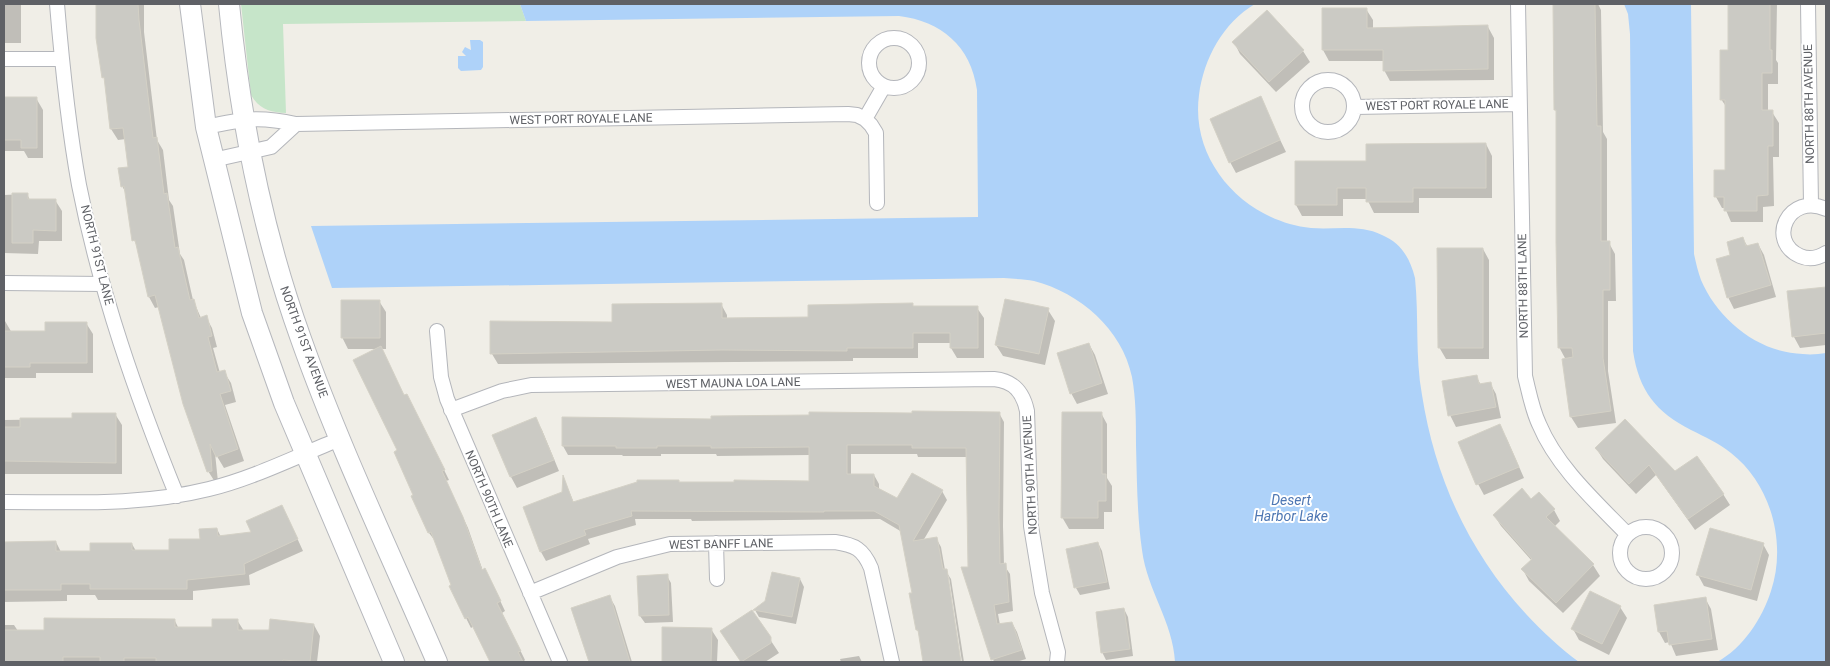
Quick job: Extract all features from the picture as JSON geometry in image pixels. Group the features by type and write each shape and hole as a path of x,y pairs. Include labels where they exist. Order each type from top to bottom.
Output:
{"main road":[{"path":"190,4 206,127 252,312 272,373 394,662"},
{"name":"NORTH 91ST AVENUE","path":"229,4 234,56 250,152 268,231 303,346 340,439 437,662"}],"street":[{"name":"NORTH 91ST LANE","path":"57,4 61,59 79,185 103,284 137,396 177,496"},
{"name":"NORTH 88TH LANE","path":"1518,4 1525,376 1538,424 1551,446 1588,495 1627,534"},
{"name":"NORTH 88TH AVENUE","path":"1808,4 1811,204"},
{"path":"4,59 61,59"},
{"path":"877,203 876,133 872,125 865,118 884,86"},
{"name":"WEST PORT ROYALE LANE","path":"1355,107 1519,104"},
{"name":"WEST PORT ROYALE LANE","path":"206,127 244,119 270,119 296,124 848,114 865,118"},
{"path":"213,160 271,147 296,124"},
{"path":"1826,209 1811,204 1794,210 1788,216 1784,232 1785,241 1790,248 1804,258 1812,258 1826,253"},
{"path":"4,283 103,284"},
{"name":"NORTH 90TH LANE","path":"437,331 441,377 451,410 560,662"},
{"name":"WEST MAUNA LOA LANE","path":"451,410 502,391 531,385 994,379 1010,383 1017,388"},
{"name":"NORTH 90TH AVENUE","path":"1017,388 1022,395 1027,411 1031,526 1042,593 1057,657"},
{"path":"4,502 124,502 177,496 224,484 340,439"},
{"name":"WEST BANFF LANE","path":"530,594 617,557 670,544 835,542 847,544 859,549 866,557 871,568 892,662"},
{"path":"716,543 717,579"}],"green space":[{"path":"241,4 520,4 526,21 283,24 286,113 275,112 262,107 251,95"}],"water":[{"name":"Desert Harbor Lake","path":"520,4 1255,4 1233,21 1225,31 1210,55 1205,68 1199,95 1199,120 1203,143 1213,165 1227,184 1244,201 1264,214 1287,223 1311,228 1356,228 1373,232 1389,238 1404,252 1415,278 1422,395 1436,456 1446,484 1471,539 1506,590 1539,627 1579,662 1175,662 1170,633 1149,579 1142,550 1139,524 1135,402 1132,377 1127,360 1119,343 1109,329 1083,304 1067,294 1034,281 1004,278 332,288 311,226 978,217 977,90 974,74 961,49 941,30 928,23 899,16 526,21"},
{"path":"1624,4 1691,4 1694,254 1701,280 1708,295 1729,321 1756,341 1771,348 1787,352 1826,353 1826,662 1717,662 1743,641 1757,622 1767,602 1776,573 1776,534 1765,498 1745,466 1722,446 1679,423 1659,408 1645,389 1636,365 1633,351 1630,34 1628,14"},
{"path":"470,40 480,40 483,42 483,67 481,70 461,71 458,68 458,56 466,56 462,52 465,47 471,50"}],"building":[{"path":"96,4 138,4 153,138 157,137 164,194 167,193 175,248 178,247 190,300 194,299 199,318 207,315 212,336 208,337 217,372 225,370 231,391 220,394 238,449 216,457 210,444 212,471 207,472 183,404 155,295 148,297 135,240 132,241 124,186 121,187 118,168 128,167 123,128 110,129 104,77 102,78 96,38"},
{"path":"1553,4 1595,4 1597,126 1601,126 1601,241 1610,241 1610,290 1603,290 1603,358 1611,411 1570,417 1562,359 1573,357 1572,348 1558,348"},
{"path":"1728,4 1770,4 1772,73 1762,73 1762,110 1773,110 1773,146 1768,146 1768,195 1757,196 1757,211 1724,211 1724,197 1714,197 1714,170 1725,170 1725,100 1720,100 1720,50 1728,50"},
{"path":"1322,8 1367,8 1367,28 1488,25 1488,69 1383,71 1383,50 1322,50"},
{"path":"1267,10 1304,50 1269,82 1232,42"},
{"path":"1261,96 1280,140 1229,163 1210,119"},
{"path":"4,97 37,97 37,148 21,148 21,140 4,140"},
{"path":"1486,143 1486,188 1413,188 1413,202 1366,202 1366,188 1337,188 1337,205 1295,205 1295,161 1366,161 1366,144"},
{"path":"12,193 28,193 28,199 56,199 56,231 33,230 33,243 12,243"},
{"path":"1743,237 1746,246 1758,243 1771,285 1727,298 1716,259 1730,255 1727,242"},
{"path":"1437,248 1483,248 1483,348 1438,348"},
{"path":"1826,287 1826,333 1792,337 1787,291"},
{"path":"1005,299 1049,308 1039,354 995,345"},
{"path":"341,300 380,300 380,338 341,338"},
{"path":"722,303 722,318 808,317 808,305 913,303 913,306 978,306 978,348 950,348 950,333 913,333 913,348 847,348 847,351 722,350 490,354 490,321 612,322 612,304"},
{"path":"45,322 87,322 87,363 30,363 30,367 4,367 4,331 45,331"},
{"path":"1089,343 1102,383 1070,394 1057,353"},
{"path":"381,346 404,395 407,394 445,470 442,471 463,517 482,570 485,568 501,601 497,603 521,651 518,652 523,662 490,662 468,617 465,619 449,586 451,585 431,532 428,533 394,452 397,450 353,360"},
{"path":"1477,375 1479,384 1491,382 1496,407 1448,416 1442,381"},
{"path":"912,411 1000,412 1000,564 1006,563 1009,602 994,605 997,624 1012,622 1022,650 991,660 961,567 968,567 966,448 912,448 912,445 847,445 847,474 874,474 874,486 897,498 912,473 943,490 913,541 937,537 943,569 947,569 961,662 923,662 909,593 912,593 899,525 874,511 631,511 632,516 584,530 586,535 540,552 523,507 562,492 563,475 573,502 637,482 637,480 679,480 679,482 734,482 734,480 809,481 809,447 711,448 711,446 657,446 657,448 616,448 616,446 562,446 562,417 711,419 711,416 809,415 809,412 912,413"},
{"path":"1062,412 1102,412 1102,474 1106,474 1106,501 1098,501 1098,518 1061,518"},
{"path":"72,413 116,413 116,463 4,461 4,427 20,427 20,418 72,418"},
{"path":"536,417 554,460 510,477 492,435"},
{"path":"1625,419 1675,471 1697,456 1724,494 1688,519 1649,465 1629,484 1595,448"},
{"path":"1500,424 1519,467 1476,485 1458,442"},
{"path":"1522,488 1531,499 1539,492 1555,509 1546,517 1594,564 1556,603 1521,569 1532,559 1493,515"},
{"path":"282,505 298,539 244,564 245,574 187,580 187,589 90,589 90,584 61,584 61,590 4,590 4,542 56,541 56,551 90,551 90,543 132,543 132,550 169,550 169,539 200,539 199,529 217,528 218,536 251,532 246,521"},
{"path":"1710,528 1764,543 1751,590 1696,575"},
{"path":"1098,542 1107,582 1074,588 1066,549"},
{"path":"772,572 800,578 792,617 753,610 765,601"},
{"path":"668,574 669,615 639,616 637,576"},
{"path":"1590,591 1621,606 1602,644 1571,629"},
{"path":"610,595 630,662 589,662 571,608"},
{"path":"1706,597 1712,639 1669,645 1667,631 1658,632 1654,605"},
{"path":"1124,608 1130,649 1101,653 1096,612"},
{"path":"752,610 771,637 771,643 741,662 720,631"},
{"path":"44,618 175,619 175,627 212,627 212,619 238,619 238,630 269,630 270,619 314,624 310,662 283,660 282,662 156,662 156,658 124,658 124,662 100,662 100,657 63,657 63,662 4,662 4,630 44,630"},
{"path":"662,627 712,628 711,662 662,662"}]}
